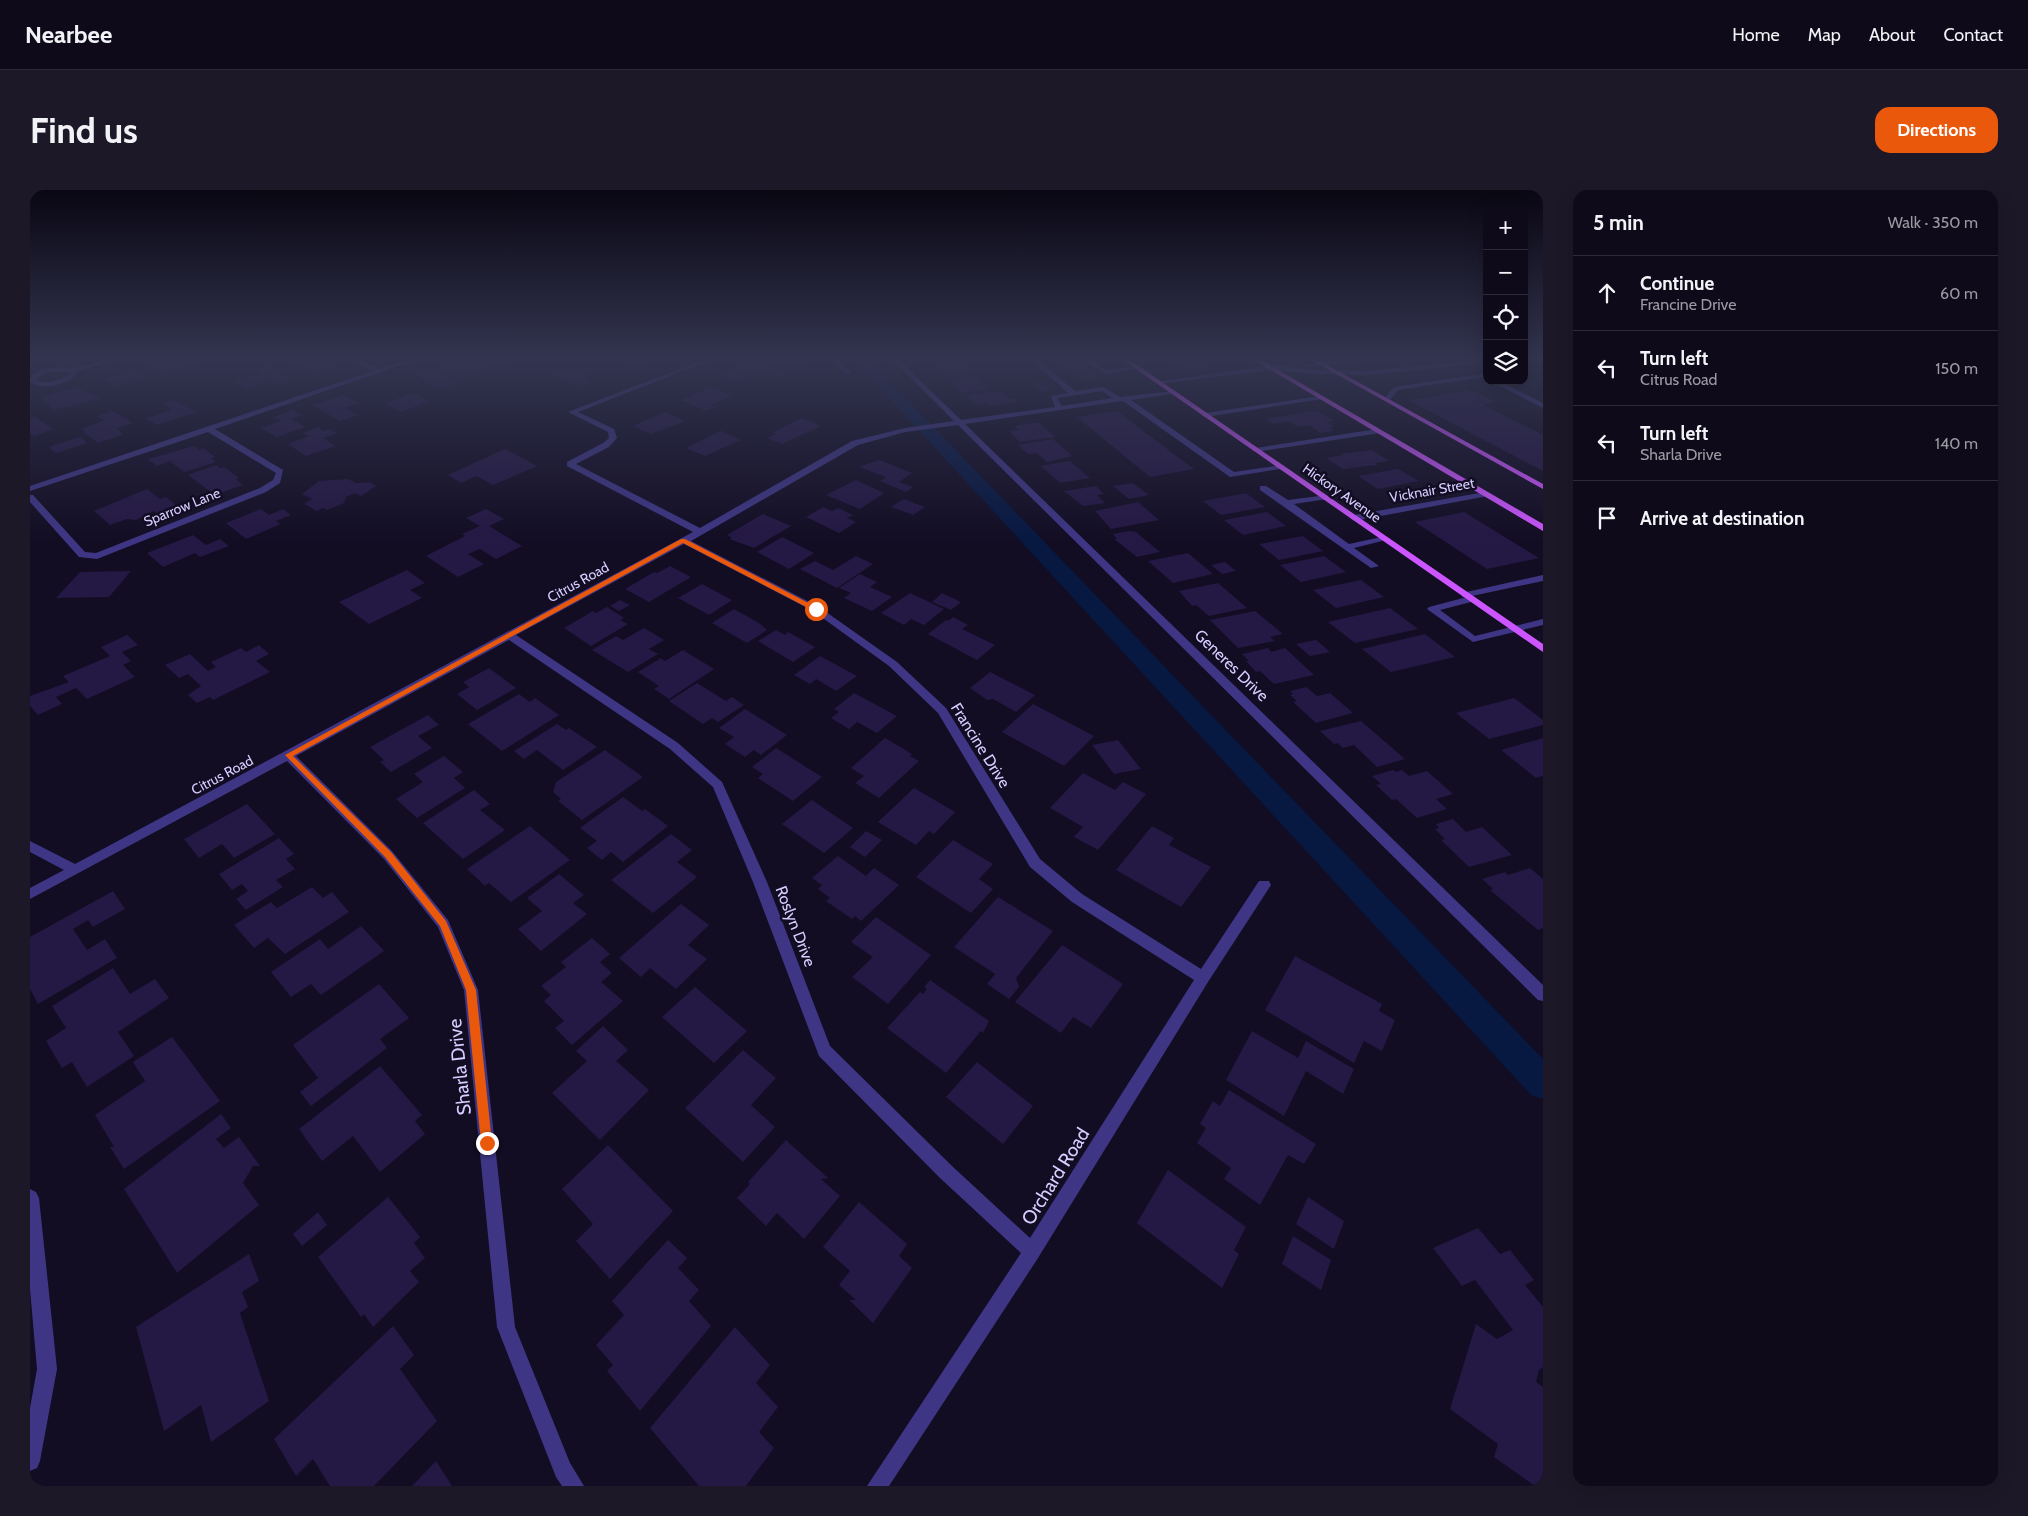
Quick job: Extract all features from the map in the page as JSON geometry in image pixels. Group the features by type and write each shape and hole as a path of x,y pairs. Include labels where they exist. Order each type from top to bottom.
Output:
{"main road":[{"name":"Hickory Avenue","path":"1214,420 1543,649"},
{"path":"1360,420 1543,528"},
{"path":"1424,420 1543,487"}],"street":[{"path":"30,489 234,420"},
{"path":"589,420 610,431 613,438 606,445 570,464 700,532"},
{"name":"Citrus Road","path":"30,894 700,532 855,443 905,430 968,420"},
{"path":"1152,420 1233,475 1280,467"},
{"name":"Generes Drive","path":"956,422 1543,995"},
{"name":"Sparrow Lane","path":"30,496 82,555 96,556 263,490 277,482 280,472 209,429"},
{"path":"1256,450 1377,430"},
{"path":"1264,488 1374,566"},
{"name":"Vicknair Street","path":"1354,518 1485,494"},
{"path":"1287,503 1324,497"},
{"path":"1347,547 1383,538"},
{"name":"Francine Drive","path":"683,540 816,609 893,664 942,711 1035,863 1077,898 1202,978"},
{"path":"1543,578 1469,597 1432,609 1473,639 1543,622"},
{"name":"Roslyn Drive","path":"508,636 674,746 718,785 760,882 824,1051 946,1172 1032,1252"},
{"name":"Sharla Drive","path":"288,755 388,855 443,924 471,990 506,1327 563,1470 574,1486"},
{"path":"30,846 76,870"},
{"name":"Orchard Road","path":"877,1486 1032,1252 1202,978 1264,884"},
{"path":"30,1198 47,1370 30,1461"}],"building":[{"path":"30,420 41,420 53,429 34,436 30,433"},
{"path":"103,420 129,420 133,423 117,428 123,435 98,443 83,432 85,431 82,429"},
{"path":"150,420 170,420 156,425"},
{"path":"294,420 305,427 277,437 261,428 281,421"},
{"path":"646,420 685,421 651,434 633,426"},
{"path":"797,420 808,420 821,426 782,444 767,438 776,434 773,432"},
{"path":"1081,420 1130,420 1194,469 1150,477"},
{"path":"1268,420 1333,420 1327,422 1334,427 1329,428 1334,431 1320,433 1310,425 1298,427 1289,421 1274,424"},
{"path":"1447,420 1514,420 1543,435 1543,471"},
{"path":"1038,422 1055,437 1020,442 1009,431 1019,430 1014,426"},
{"path":"318,427 324,431 329,429 337,433 323,438 335,446 306,456 288,444 309,436 303,433"},
{"path":"721,431 740,440 705,456 686,448"},
{"path":"80,437 87,443 56,453 49,447"},
{"path":"1053,439 1072,456 1047,462 1037,453 1028,454 1018,445"},
{"path":"194,446 199,450 203,448 215,457 211,458 216,462 184,472 170,461 157,466 148,459"},
{"path":"505,449 537,466 493,485 477,476 461,483 448,475"},
{"path":"1372,450 1389,461 1375,463 1377,465 1343,469 1326,458 1343,455 1340,454"},
{"path":"879,460 912,473 899,482 913,487 906,492 880,481 886,477 859,467"},
{"path":"1070,461 1090,478 1060,483 1041,466"},
{"path":"216,465 220,468 224,467 239,478 236,479 243,485 215,495 188,475"},
{"path":"1398,469 1419,481 1378,489 1358,476"},
{"path":"348,479 356,483 369,482 376,486 361,496 355,493 346,497 344,503 327,510 323,508 317,511 304,504 312,499 302,494 319,481"},
{"path":"856,480 884,493 860,509 826,495"},
{"path":"1133,483 1149,495 1129,499 1113,486"},
{"path":"1096,486 1104,494 1097,495 1105,503 1083,506 1064,491"},
{"path":"147,489 160,499 166,497 179,508 159,515 154,511 136,520 127,519 110,525 94,511"},
{"path":"1246,493 1265,507 1221,515 1203,501"},
{"path":"904,499 925,507 913,515 891,507"},
{"path":"1138,502 1159,520 1111,529 1095,511"},
{"path":"823,507 832,511 838,508 853,515 847,518 856,522 839,533 806,517"},
{"path":"261,509 269,515 283,509 291,515 276,521 281,524 246,539 226,523"},
{"path":"486,509 504,519 489,526 522,546 496,559 480,549 468,554 484,564 458,577 426,556 465,536 462,534 480,526 466,518"},
{"path":"1267,512 1286,526 1243,535 1224,520"},
{"path":"1464,512 1539,558 1487,569 1415,522"},
{"path":"763,514 791,526 754,548 729,539 732,538 727,535"},
{"path":"1129,531 1136,532 1160,552 1137,557 1114,539 1117,539 1113,534"},
{"path":"193,535 206,545 220,539 229,546 200,557 195,553 163,567 147,553"},
{"path":"1303,536 1323,551 1279,560 1259,544"},
{"path":"782,537 814,553 789,569 757,552"},
{"path":"1188,553 1213,574 1173,583 1148,561"},
{"path":"856,556 873,564 837,588 800,569 815,561 833,570"},
{"path":"1324,556 1346,572 1301,582 1280,565"},
{"path":"1225,562 1236,571 1222,574 1211,565"},
{"path":"670,566 691,577 649,602 625,589 654,572 657,573"},
{"path":"407,570 425,583 410,590 422,598 369,624 339,602"},
{"path":"131,571 109,597 56,598 80,572"},
{"path":"860,574 877,582 870,587 892,597 872,611 844,598 851,593 839,588"},
{"path":"1361,580 1384,597 1336,608 1313,590"},
{"path":"1218,583 1247,608 1209,616 1196,605 1192,606 1179,591"},
{"path":"702,584 732,600 709,615 678,598"},
{"path":"910,593 944,609 924,625 911,619 904,625 881,613"},
{"path":"942,593 961,602 951,610 932,602"},
{"path":"620,600 630,605 619,611 610,606"},
{"path":"607,607 624,618 620,620 628,624 591,646 564,628 593,611 596,613"},
{"path":"1390,608 1418,629 1355,643 1328,622"},
{"path":"734,609 759,623 767,630 747,643 712,623"},
{"path":"1255,611 1283,634 1270,637 1275,641 1238,648 1210,620"},
{"path":"953,617 968,625 962,629 995,645 977,660 928,634"},
{"path":"644,628 664,640 649,649 658,654 628,672 592,650 616,636 623,640"},
{"path":"776,630 785,635 788,632 815,647 793,662 758,641"},
{"path":"1425,634 1455,657 1391,672 1362,649"},
{"path":"127,635 138,645 122,652 131,661 123,665 135,677 87,699 76,688 56,697 62,704 38,715 30,706 30,696 69,682 63,676 110,656 101,647"},
{"path":"1316,640 1330,652 1310,656 1296,644"},
{"path":"259,645 269,654 256,661 270,672 213,700 210,697 197,703 188,695 201,686 188,674 179,678 165,665 190,654 208,671 216,667 211,662 241,648 246,652"},
{"path":"1268,648 1271,652 1285,648 1314,675 1274,684 1260,671 1256,672 1242,654"},
{"path":"683,650 714,669 669,699 654,689 659,686 638,672 661,658 665,661"},
{"path":"820,656 857,676 836,691 816,679 810,684 794,675"},
{"path":"489,668 516,688 477,710 457,694 469,687 463,682"},
{"path":"990,672 1035,695 1016,712 993,699 987,700 970,688"},
{"path":"697,683 726,701 732,697 744,705 718,722 712,718 703,724 669,701"},
{"path":"1306,687 1317,696 1330,693 1353,713 1316,723 1293,702 1297,701 1290,695 1293,694 1290,691"},
{"path":"854,693 897,716 877,733 857,722 849,729 831,718 839,712 834,709"},
{"path":"519,694 530,702 535,698 559,715 502,751 468,724"},
{"path":"1514,698 1543,720 1543,725 1489,739 1456,713"},
{"path":"1033,704 1094,736 1064,766 1002,732"},
{"path":"745,709 787,735 761,755 754,750 745,757 725,744 734,737 719,728"},
{"path":"428,715 439,725 418,736 432,748 391,772 380,762 384,760 370,747"},
{"path":"1361,721 1405,759 1377,767 1354,745 1343,748 1338,743 1334,744 1320,731"},
{"path":"557,724 566,730 569,728 597,747 563,770 537,750 524,759 514,751"},
{"path":"885,738 912,754 910,756 919,761 879,798 855,783 864,776 851,768"},
{"path":"1543,738 1543,776 1536,778 1501,750"},
{"path":"1118,740 1141,769 1114,774 1092,745"},
{"path":"776,748 822,777 793,801 758,778 763,774 752,767"},
{"path":"605,750 643,777 582,820 558,801 561,799 553,792 556,782"},
{"path":"444,756 463,772 454,778 465,788 417,818 396,799 423,782 414,774"},
{"path":"1393,770 1396,772 1402,770 1409,776 1427,771 1453,794 1436,799 1447,809 1417,818 1396,799 1392,800 1376,785 1381,784 1372,776"},
{"path":"1083,773 1115,790 1123,782 1146,794 1098,850 1074,837 1083,827 1050,808"},
{"path":"914,788 955,812 934,834 929,831 916,845 878,822"},
{"path":"474,790 490,804 480,810 505,830 463,859 423,823"},
{"path":"623,797 642,811 645,809 668,826 623,862 611,852 602,860 587,848 597,841 580,828"},
{"path":"812,800 853,828 824,853 782,824"},
{"path":"247,804 275,834 234,858 222,844 199,858 184,839"},
{"path":"1453,819 1466,832 1482,827 1512,855 1469,867 1441,840 1445,839 1435,829 1439,828 1436,824"},
{"path":"530,826 570,860 511,902 489,883 485,886 467,869"},
{"path":"1152,826 1174,838 1169,845 1211,867 1181,907 1116,870"},
{"path":"866,831 882,840 865,857 850,847"},
{"path":"671,834 692,850 677,862 697,877 653,913 611,880"},
{"path":"279,838 294,854 286,859 295,869 276,880 283,887 246,910 236,899 248,891 242,884 232,890 219,874"},
{"path":"953,840 993,864 979,879 993,889 971,913 916,877"},
{"path":"838,856 866,876 874,868 899,885 861,921 855,916 852,919 826,901 830,898 818,889 822,885 812,878"},
{"path":"1530,868 1543,879 1543,928 1538,930 1490,890 1493,889 1482,879 1505,872 1508,875"},
{"path":"559,874 584,895 573,903 587,914 541,951 518,929 542,911 527,898"},
{"path":"312,887 323,898 332,892 349,912 285,954 268,938 254,948 234,925 271,902 277,908"},
{"path":"113,891 125,909 93,927 88,920 73,929 87,950 105,939 117,958 38,1004 30,989 30,937"},
{"path":"998,897 1053,931 1016,978 1019,987 1009,999 987,984 995,974 954,947"},
{"path":"681,904 709,925 688,945 707,959 676,989 650,968 641,977 619,958"},
{"path":"876,917 931,955 888,1004 852,977 873,957 851,942"},
{"path":"361,926 384,951 321,995 311,984 291,997 271,972 320,939 328,949"},
{"path":"592,938 610,954 600,962 612,973 601,982 623,1001 572,1045 555,1028 564,1021 544,1001 551,995 541,986 566,967 561,962"},
{"path":"1062,945 1123,984 1091,1028 1073,1017 1061,1033 1015,1002"},
{"path":"1295,956 1382,1004 1379,1011 1395,1020 1382,1051 1364,1041 1354,1063 1265,1010"},
{"path":"113,968 130,994 155,979 169,998 118,1032 134,1056 87,1087 72,1062 62,1068 46,1041 66,1028 52,1006"},
{"path":"930,980 989,1021 983,1033 981,1031 946,1073 887,1028 920,992 923,994 927,989 924,987"},
{"path":"379,984 409,1018 380,1039 387,1048 311,1106 300,1092 318,1078 293,1045"},
{"path":"695,987 747,1031 714,1063 662,1017"},
{"path":"603,1026 628,1050 616,1061 649,1090 600,1140 552,1093 587,1061 576,1051"},
{"path":"1252,1031 1298,1058 1306,1041 1354,1069 1343,1094 1306,1071 1284,1116 1226,1080"},
{"path":"172,1037 220,1101 124,1169 110,1147 114,1147 95,1115 145,1081 133,1062"},
{"path":"743,1050 776,1078 751,1105 775,1127 743,1162 685,1108"},
{"path":"977,1062 1033,1106 1003,1144 946,1097"},
{"path":"380,1066 422,1115 415,1121 425,1134 380,1172 353,1136 322,1161 299,1129"},
{"path":"1229,1090 1316,1144 1304,1164 1288,1155 1260,1205 1224,1179 1231,1168 1197,1143 1206,1128 1200,1124 1213,1101 1220,1106"},
{"path":"221,1114 231,1128 216,1139 224,1148 239,1137 260,1166 253,1166 243,1183 259,1205 177,1273 124,1189"},
{"path":"786,1140 828,1178 821,1179 840,1196 804,1239 777,1213 766,1226 737,1198 750,1184 748,1182"},
{"path":"608,1145 673,1211 610,1279 576,1241 593,1224 562,1189"},
{"path":"1168,1170 1246,1227 1234,1250 1239,1254 1222,1288 1137,1223"},
{"path":"388,1197 420,1237 414,1243 425,1258 410,1271 419,1282 373,1327 364,1314 361,1317 318,1257"},
{"path":"1308,1197 1344,1221 1334,1249 1296,1224"},
{"path":"859,1202 907,1244 899,1256 912,1268 873,1323 849,1300 856,1300 839,1285 850,1271 823,1247"},
{"path":"318,1212 327,1225 302,1246 293,1234"},
{"path":"1478,1228 1500,1254 1510,1250 1534,1280 1525,1285 1543,1307 1543,1367 1539,1370 1536,1382 1543,1387 1543,1486 1535,1486 1494,1457 1498,1444 1450,1409 1476,1324 1497,1339 1513,1330 1475,1280 1462,1286 1433,1248"},
{"path":"1293,1236 1331,1260 1321,1290 1282,1264"},
{"path":"668,1240 687,1258 678,1268 699,1290 689,1301 711,1326 640,1411 607,1371 613,1365 596,1345 624,1315 612,1301"},
{"path":"249,1254 259,1281 242,1292 248,1307 240,1313 269,1401 211,1442 201,1405 164,1431 136,1327"},
{"path":"393,1326 414,1355 400,1369 437,1421 374,1486 330,1486 313,1459 296,1476 274,1439"},
{"path":"735,1327 770,1365 756,1383 778,1407 759,1432 774,1448 746,1486 699,1486 650,1428"},
{"path":"436,1461 452,1486 412,1486"}],"waterway":[{"path":"918,420 1543,1083"}],"route":[{"path":"487,1143 471,990 443,924 388,855 288,755 683,540 816,609"}]}
